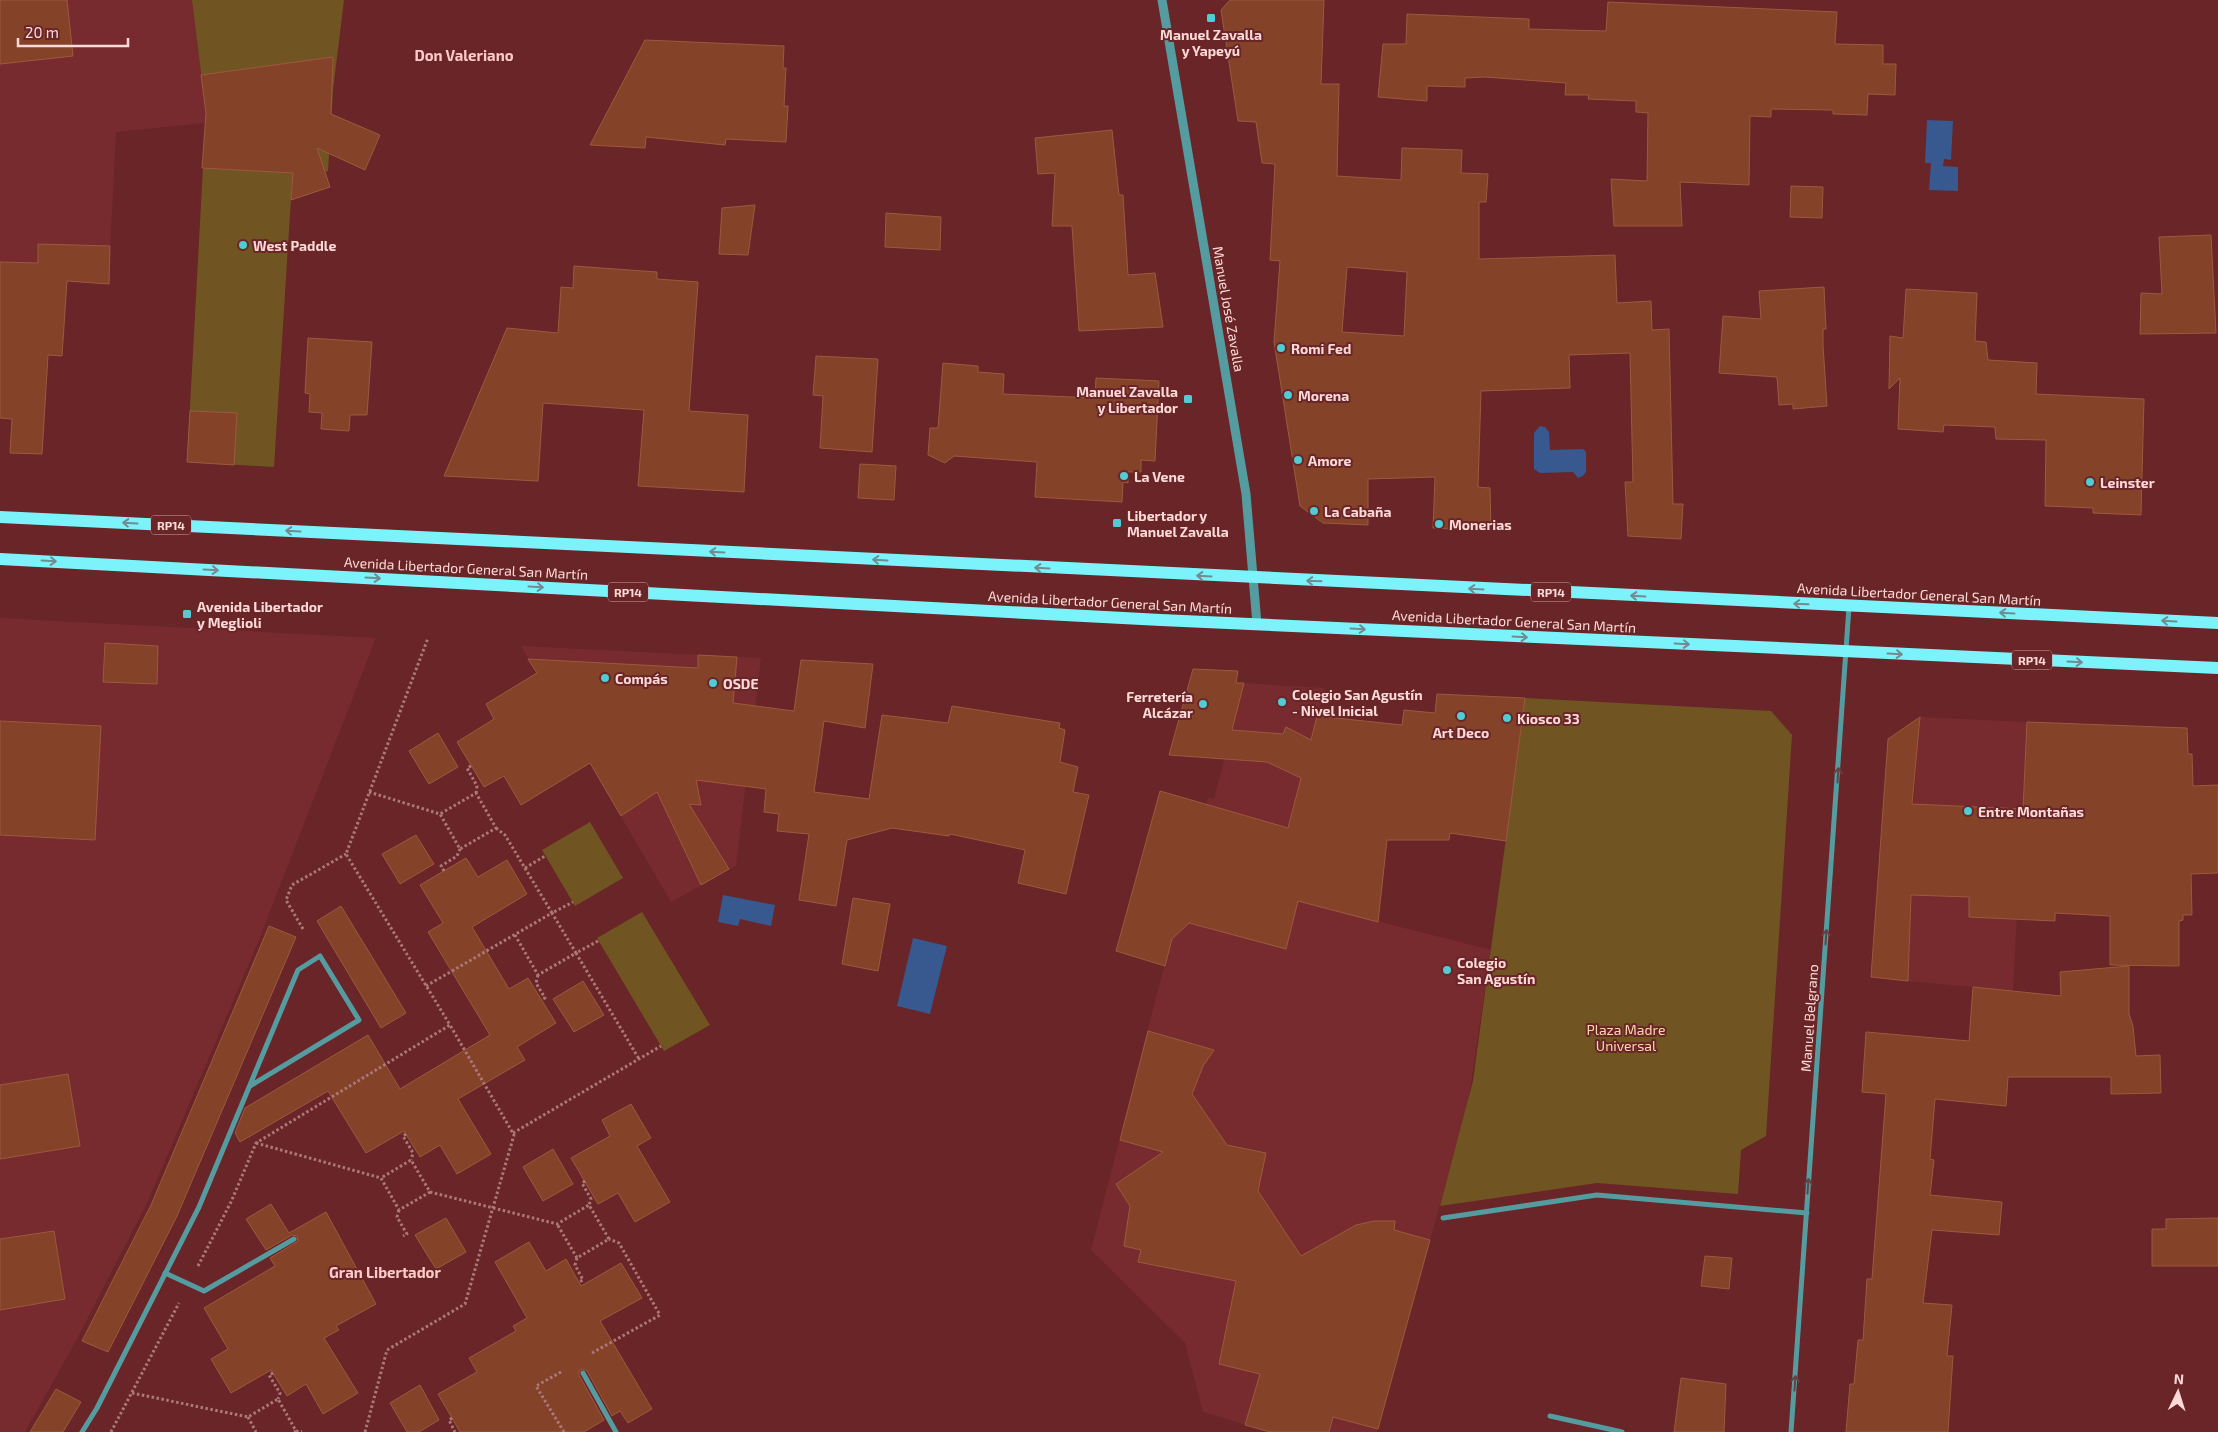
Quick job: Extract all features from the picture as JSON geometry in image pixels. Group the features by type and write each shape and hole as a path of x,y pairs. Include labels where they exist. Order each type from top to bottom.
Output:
{"main road":[{"name":"Avenida Libertador General San Martín","path":"0,517 2218,623"},
{"name":"Avenida Libertador General San Martín","path":"0,559 1257,624 2218,668"}],"street":[{"name":"Manuel José Zavalla","path":"1162,0 1246,494 1257,624"},
{"name":"Manuel Belgrano","path":"1791,1432 1850,606"},
{"path":"82,1432 97,1408 199,1207 298,970 320,956 359,1020 250,1086"},
{"path":"1443,1218 1597,1195 1807,1213"},
{"path":"165,1274 204,1292 294,1239"},
{"path":"583,1373 616,1432"},
{"path":"1550,1416 1622,1432"}],"path":[{"path":"471,766 467,768 477,786 476,793 496,828 505,835 639,1060"},
{"path":"369,792 440,814 460,849"},
{"path":"440,814 476,793"},
{"path":"444,871 441,866 457,856 460,849 496,828"},
{"path":"303,929 286,900 292,885 346,854"},
{"path":"525,868 545,856"},
{"path":"426,986 573,902"},
{"path":"515,934 538,975"},
{"path":"541,999 545,998 536,982 538,975 598,941"},
{"path":"450,1025 513,1133"},
{"path":"365,1432 387,1350 465,1304 513,1133 661,1046"},
{"path":"406,1134 403,1136 413,1152 411,1160 430,1192"},
{"path":"256,1143 381,1178 399,1210 397,1218 407,1234 403,1236"},
{"path":"381,1178 411,1160"},
{"path":"399,1210 430,1192 557,1224 589,1205 591,1199 582,1183 585,1181"},
{"path":"585,1358 660,1315 619,1243 609,1239 589,1205"},
{"path":"557,1224 577,1258"},
{"path":"579,1282 583,1280 575,1265 577,1258 609,1239"},
{"path":"564,1432 536,1386 568,1367"},
{"path":"132,1394 248,1417 278,1399 280,1393 269,1375 273,1373"},
{"path":"278,1399 295,1431 302,1432"},
{"path":"248,1417 256,1432"},
{"path":"452,1418 449,1420 456,1432"}],"shaded area":[{"path":"0,0 192,0 206,113 205,123 116,132 109,271 0,295"},
{"path":"0,618 376,638 259,940 147,1203 76,1341 25,1432 0,1432"},
{"path":"521,646 761,658 736,866 671,902"},
{"path":"1244,683 1324,688 1271,894 1491,950 1468,1103 1377,1432 1270,1432 1203,1412 1185,1343 1091,1250 1206,804 1208,798 1214,799"},
{"path":"1920,717 2027,722 2013,991 1908,981 1913,810"}],"green space":[{"name":"West Paddle","path":"192,0 344,0 333,90 328,171 292,183 274,467 187,462 206,113"},
{"name":"Plaza Madre Universal","path":"1525,698 1771,711 1792,735 1766,1136 1741,1150 1738,1194 1597,1183 1440,1206 1473,1081"},
{"path":"590,822 623,878 575,906 542,850"},
{"path":"642,912 710,1025 664,1051 597,938"}],"water":[{"path":"1927,120 1953,121 1951,160 1944,159 1943,166 1958,167 1958,191 1929,190 1931,163 1925,163"},
{"path":"1540,426 1545,427 1549,432 1550,450 1583,449 1586,452 1586,472 1583,476 1578,478 1573,472 1540,473 1534,469 1534,433"},
{"path":"723,895 775,905 771,926 740,919 738,926 718,922"},
{"path":"913,938 947,946 930,1014 897,1006"}],"building":[{"path":"0,0 67,0 73,56 0,64"},
{"path":"1230,0 1324,0 1321,84 1339,84 1337,176 1401,180 1402,148 1462,150 1461,173 1488,174 1486,202 1479,202 1479,259 1615,255 1617,303 1651,301 1652,330 1669,329 1673,504 1683,504 1681,539 1628,536 1625,482 1633,482 1630,353 1569,355 1570,388 1481,391 1478,487 1490,488 1491,531 1433,528 1435,477 1368,479 1368,525 1323,523 1300,506 1274,342 1280,261 1270,260 1275,164 1262,163 1256,122 1238,121 1221,10","holes":["1347,267 1407,272 1404,336 1342,332"]},
{"path":"1608,2 1837,12 1835,44 1883,45 1883,64 1896,64 1895,95 1868,94 1867,115 1833,114 1833,110 1771,109 1771,117 1750,116 1749,185 1680,182 1682,226 1614,226 1611,179 1647,181 1648,113 1636,112 1636,101 1588,99 1589,95 1565,95 1566,83 1485,77 1465,78 1465,87 1427,86 1427,101 1378,97 1383,44 1406,44 1407,14 1529,19 1529,29 1606,31"},
{"path":"645,40 784,46 783,68 786,68 784,106 788,106 786,142 726,139 725,145 646,137 645,148 590,145"},
{"path":"333,57 331,114 380,135 365,170 317,148 330,187 291,200 293,173 202,168 206,113 201,75"},
{"path":"1112,130 1119,195 1123,195 1128,275 1155,273 1163,327 1079,331 1072,226 1052,226 1055,173 1038,174 1035,138"},
{"path":"1791,186 1823,187 1822,218 1790,217"},
{"path":"755,205 748,255 719,254 722,208"},
{"path":"886,213 941,217 940,250 885,247"},
{"path":"2211,235 2216,333 2140,334 2141,293 2162,294 2159,237"},
{"path":"38,244 110,246 109,284 67,281 62,356 48,355 42,454 10,453 12,419 0,418 0,262 38,263"},
{"path":"574,266 657,272 657,279 698,282 689,411 748,415 744,492 638,486 644,410 543,403 538,481 444,476 507,328 558,333 561,287 573,288"},
{"path":"1824,287 1826,329 1823,329 1823,345 1827,406 1793,409 1793,404 1779,405 1777,377 1719,373 1723,316 1761,319 1759,291"},
{"path":"1906,289 1977,293 1975,341 1986,342 1988,360 2037,363 2036,394 2144,399 2141,515 2093,513 2093,508 2045,506 2046,440 1996,439 1995,427 1944,425 1943,432 1898,429 1900,378 1889,389 1890,336 1903,338"},
{"path":"308,338 372,342 367,415 350,415 349,431 321,429 322,413 309,412 310,394 305,393"},
{"path":"816,356 878,359 872,452 820,448 823,396 813,395"},
{"path":"943,363 978,366 978,372 1004,374 1003,394 1095,398 1096,378 1159,381 1155,461 1141,460 1141,472 1128,472 1128,483 1123,482 1122,502 1035,497 1037,462 954,456 945,463 928,455 930,428 938,428"},
{"path":"190,411 237,413 234,465 187,462"},
{"path":"860,464 896,466 894,500 858,498"},
{"path":"105,643 158,646 157,684 103,682"},
{"path":"698,655 737,657 733,703 794,711 801,660 873,664 865,728 824,721 814,792 869,799 882,715 948,723 952,706 1060,723 1059,728 1065,730 1060,762 1078,767 1073,792 1089,795 1066,894 1018,883 1025,850 950,834 949,836 892,828 847,840 836,906 799,900 809,834 777,831 779,814 764,812 766,789 696,780 701,805 689,804 729,869 701,885 657,792 621,816 590,763 521,805 504,776 484,787 457,742 494,719 486,704 537,673 528,659 698,668"},
{"path":"1193,669 1238,671 1236,683 1244,683 1232,730 1283,734 1286,727 1311,740 1317,716 1402,725 1404,710 1435,713 1437,694 1525,698 1506,841 1450,833 1449,840 1387,840 1378,922 1298,901 1286,949 1189,923 1172,939 1165,966 1116,951 1160,791 1288,828 1301,778 1267,762 1169,755"},
{"path":"1920,717 1912,804 2023,809 2027,722 2187,728 2188,754 2192,754 2193,786 2218,785 2218,873 2191,874 2192,915 2183,915 2183,920 2179,921 2179,966 2110,965 2110,916 2055,913 2055,921 1969,917 1969,897 1911,895 1908,981 1871,977 1888,739"},
{"path":"0,721 101,726 95,840 0,835"},
{"path":"438,733 458,767 429,784 409,751"},
{"path":"416,835 434,864 400,884 382,854"},
{"path":"466,858 478,877 507,860 527,894 472,927 509,989 528,978 556,1023 517,1047 525,1060 458,1099 491,1154 457,1174 440,1145 420,1157 404,1131 366,1153 328,1091 240,1142 235,1133 245,1108 368,1035 400,1089 490,1035 428,932 443,923 420,885"},
{"path":"853,898 890,904 878,971 842,964"},
{"path":"341,906 406,1013 381,1028 317,921"},
{"path":"269,926 296,937 177,1216 108,1352 82,1341 151,1205"},
{"path":"2129,966 2129,1014 2133,1026 2136,1056 2160,1055 2161,1093 2111,1094 2111,1077 2008,1077 2006,1106 1935,1099 1930,1159 1934,1160 1930,1195 2002,1202 1999,1235 1932,1230 1923,1303 1952,1305 1947,1356 1953,1356 1948,1432 1846,1432 1850,1384 1854,1384 1858,1340 1863,1340 1867,1279 1872,1279 1886,1094 1862,1092 1866,1032 1969,1041 1973,987 2061,996 2060,972"},
{"path":"583,981 604,1015 574,1032 553,999"},
{"path":"1148,1031 1214,1050 1203,1066 1192,1094 1227,1145 1266,1153 1258,1191 1301,1256 1356,1225 1374,1221 1395,1221 1394,1230 1430,1240 1378,1429 1333,1417 1329,1432 1270,1432 1245,1425 1260,1374 1219,1364 1236,1281 1138,1262 1141,1250 1124,1246 1130,1206 1116,1184 1163,1152 1120,1140"},
{"path":"68,1074 80,1146 0,1159 0,1085"},
{"path":"631,1104 651,1138 637,1146 670,1202 635,1222 618,1193 598,1204 571,1158 610,1136 602,1120"},
{"path":"553,1149 573,1184 543,1201 523,1167"},
{"path":"271,1204 289,1233 326,1212 376,1304 336,1326 339,1330 324,1338 358,1393 323,1414 306,1384 287,1396 271,1370 231,1393 211,1359 228,1349 204,1308 275,1266 270,1258 298,1241 297,1236 292,1235 266,1250 246,1219"},
{"path":"446,1218 466,1252 436,1269 415,1235"},
{"path":"2218,1218 2218,1266 2152,1266 2152,1229 2166,1229 2166,1219"},
{"path":"54,1231 65,1299 0,1310 0,1239"},
{"path":"529,1242 546,1271 566,1259 581,1286 621,1263 642,1298 600,1321 652,1409 628,1423 620,1411 612,1416 587,1371 583,1369 579,1371 579,1375 604,1420 584,1432 460,1432 438,1394 477,1372 469,1358 516,1331 513,1326 527,1318 495,1262"},
{"path":"1705,1256 1732,1258 1729,1289 1701,1286"},
{"path":"1681,1378 1726,1384 1724,1432 1674,1432"},
{"path":"420,1385 439,1420 419,1432 407,1432 390,1403"},
{"path":"56,1389 81,1402 63,1432 30,1432"}],"place":[{"name":"Manuel Zavalla y Yapeyú","path":"1211,18"},
{"name":"West Paddle","path":"243,245"},
{"name":"Romi Fed","path":"1281,348"},
{"name":"Morena","path":"1288,395"},
{"name":"Manuel Zavalla y Libertador","path":"1188,399"},
{"name":"Amore","path":"1298,460"},
{"name":"La Vene","path":"1124,476"},
{"name":"Leinster","path":"2090,482"},
{"name":"La Cabaña","path":"1314,511"},
{"name":"Libertador y Manuel Zavalla","path":"1117,523"},
{"name":"Monerias","path":"1439,524"},
{"name":"Avenida Libertador y Meglioli","path":"187,614"},
{"name":"Compás","path":"605,678"},
{"name":"OSDE","path":"713,683"},
{"name":"Colegio San Agustín - Nivel Inicial","path":"1282,702"},
{"name":"Ferretería Alcázar","path":"1203,704"},
{"name":"Art Deco","path":"1461,716"},
{"name":"Kiosco 33","path":"1507,718"},
{"name":"Entre Montañas","path":"1968,811"},
{"name":"Colegio San Agustín","path":"1447,970"}],"district":[{"name":"Don Valeriano","path":"464,55"},
{"name":"Gran Libertador","path":"385,1272"}]}
